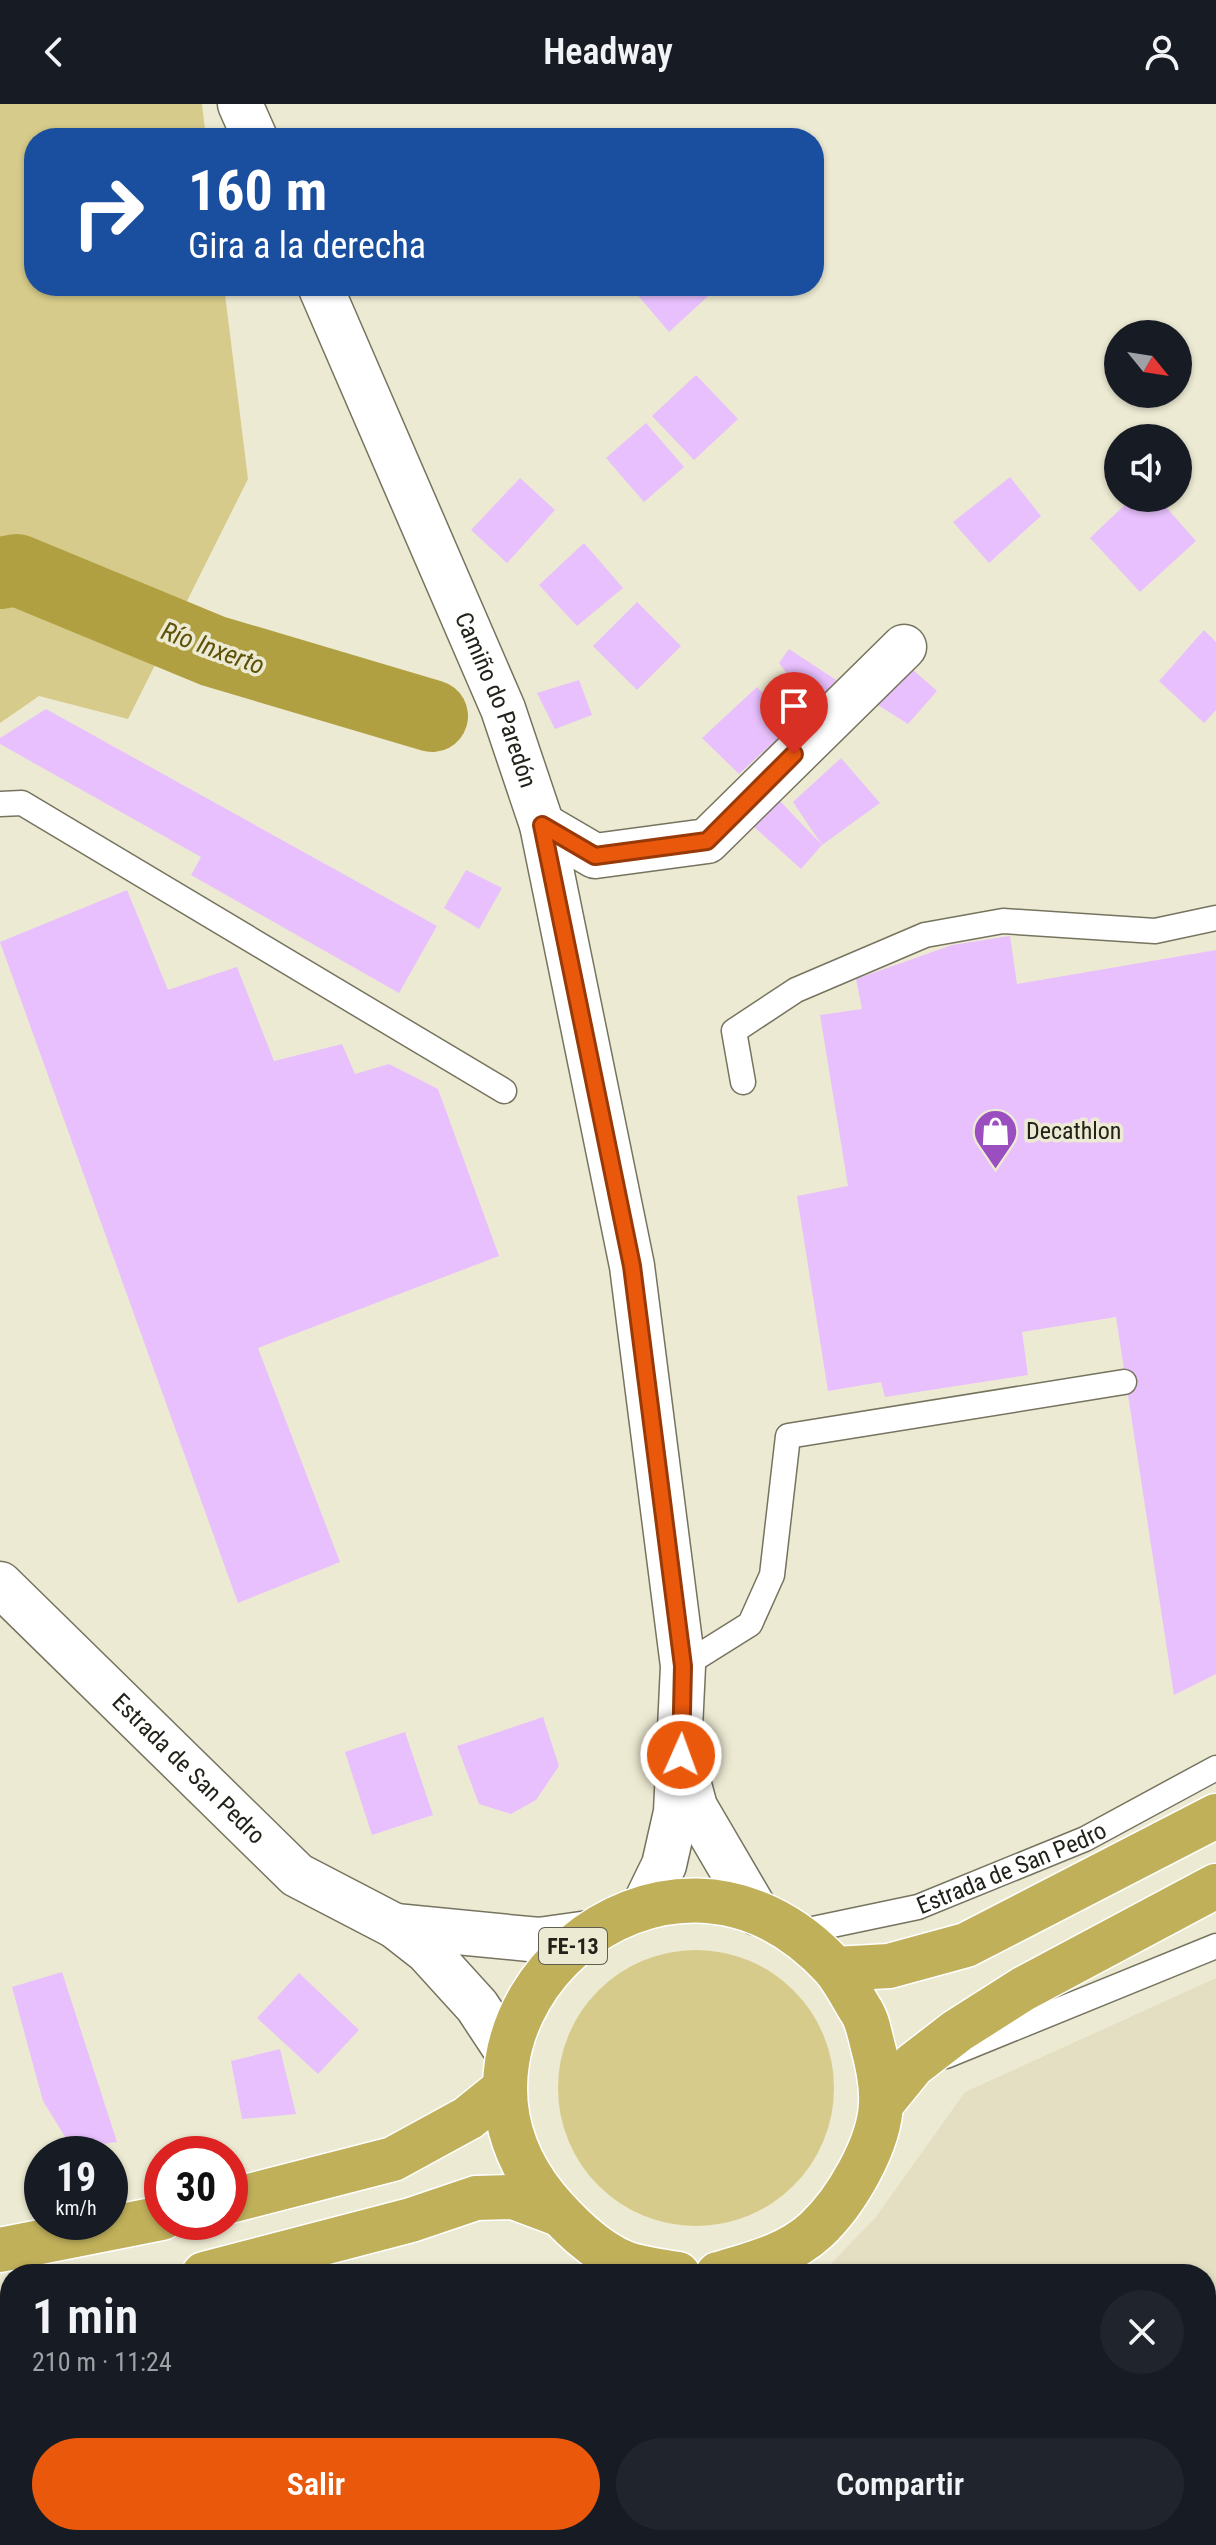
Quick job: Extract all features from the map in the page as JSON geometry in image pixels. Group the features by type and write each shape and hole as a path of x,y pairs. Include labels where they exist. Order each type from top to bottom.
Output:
{"highway":[{"path":"835,1969 889,1966 966,1945 1216,1816"},
{"name":"FE-13","path":"882,2103 913,2065 957,2031 1023,1989 1216,1886"},
{"name":"FE-13","path":"248,2196 393,2159 468,2118 506,2071 531,1999 555,1962 589,1933 614,1917 645,1904 714,1900 775,1923 835,1969 865,2016 876,2055 882,2103 874,2134 852,2187 816,2230 774,2264"},
{"path":"506,2071 516,2145 532,2181 559,2214 616,2262"},
{"path":"242,2264 411,2220 476,2198 513,2197 559,2214"},
{"path":"0,2250 144,2222"}],"street":[{"path":"240,104 251,128"},
{"name":"Camiño do Paredón","path":"324,296 503,709 542,825 632,1266 683,1666 681,1755"},
{"path":"542,825 595,856 707,841 904,647"},
{"name":"Estrada de San Pedro","path":"0,1584 297,1875 395,1926"},
{"path":"645,1904 667,1852 676,1812 681,1755"},
{"path":"681,1755 695,1807 775,1923"},
{"path":"395,1926 539,1940 589,1933"},
{"path":"395,1926 427,1951 477,2006 506,2071"}],"lane":[{"path":"0,804 22,803 504,1091"},
{"path":"743,1082 734,1031 796,990 925,935 1003,921 1155,931 1216,918"},
{"path":"683,1666 750,1624 756,1612 772,1575 788,1436 1124,1382"},
{"name":"Estrada de San Pedro","path":"775,1923 918,1907 1085,1839 1216,1768"},
{"path":"913,2065 956,2053 1216,1946"}],"shaded area":[{"path":"0,104 202,104 205,128 24,128 24,296 225,296 248,479 128,719 39,696 0,723"},
{"path":"696,1950 736,1956 761,1966 783,1981 803,2001 818,2023 828,2048 834,2088 828,2128 818,2153 803,2175 783,2195 761,2210 736,2220 696,2226 656,2220 631,2210 609,2195 589,2175 574,2153 564,2128 558,2088 564,2048 574,2023 589,2001 609,1981 631,1966 656,1956"},
{"path":"1216,1978 1216,2264 831,2264 875,2218 965,2092"}],"building":[{"path":"638,296 708,296 669,332"},
{"path":"696,375 738,419 694,460 652,416"},
{"path":"646,423 684,467 644,502 606,458"},
{"path":"1010,477 1041,516 989,563 953,522"},
{"path":"520,478 555,510 507,563 471,530"},
{"path":"1117,512 1170,512 1196,541 1140,592 1090,538"},
{"path":"584,543 623,588 577,626 539,585"},
{"path":"637,602 681,646 637,690 593,646"},
{"path":"1204,630 1216,642 1216,710 1204,723 1159,681"},
{"path":"789,649 836,680 806,717 776,685 787,674 779,663"},
{"path":"904,662 937,691 908,724 870,700"},
{"path":"579,680 592,715 555,729 537,693"},
{"path":"757,687 791,726 739,774 702,738"},
{"path":"46,709 437,926 399,993 191,875 201,857 0,744 0,738"},
{"path":"841,758 880,803 822,845 793,802"},
{"path":"777,798 822,845 801,869 753,826"},
{"path":"466,870 502,888 479,929 444,908"},
{"path":"127,890 168,990 237,967 274,1061 342,1044 355,1074 389,1064 438,1089 499,1256 258,1348 340,1562 238,1603 0,942"},
{"path":"1010,936 1017,984 1216,950 1216,1674 1174,1695 1116,1317 1022,1332 1028,1375 885,1397 881,1382 828,1391 797,1196 848,1186 820,1015 862,1009 856,979 952,945"},
{"path":"543,1717 559,1766 536,1800 511,1814 479,1804 457,1746"},
{"path":"405,1732 433,1815 372,1835 345,1752"},
{"path":"62,1972 115,2136 65,2136 43,2101 12,1987"},
{"path":"299,1973 359,2030 318,2074 257,2018"},
{"path":"280,2049 296,2114 242,2119 231,2061"}],"waterway":[{"name":"Río Inxerto","path":"0,573 17,570 213,651 432,716"}],"place":[{"name":"Decathlon","path":"995,1170"}],"route":[{"path":"681,1755 683,1666 632,1266 542,825 595,856 707,841 794,754"}]}
